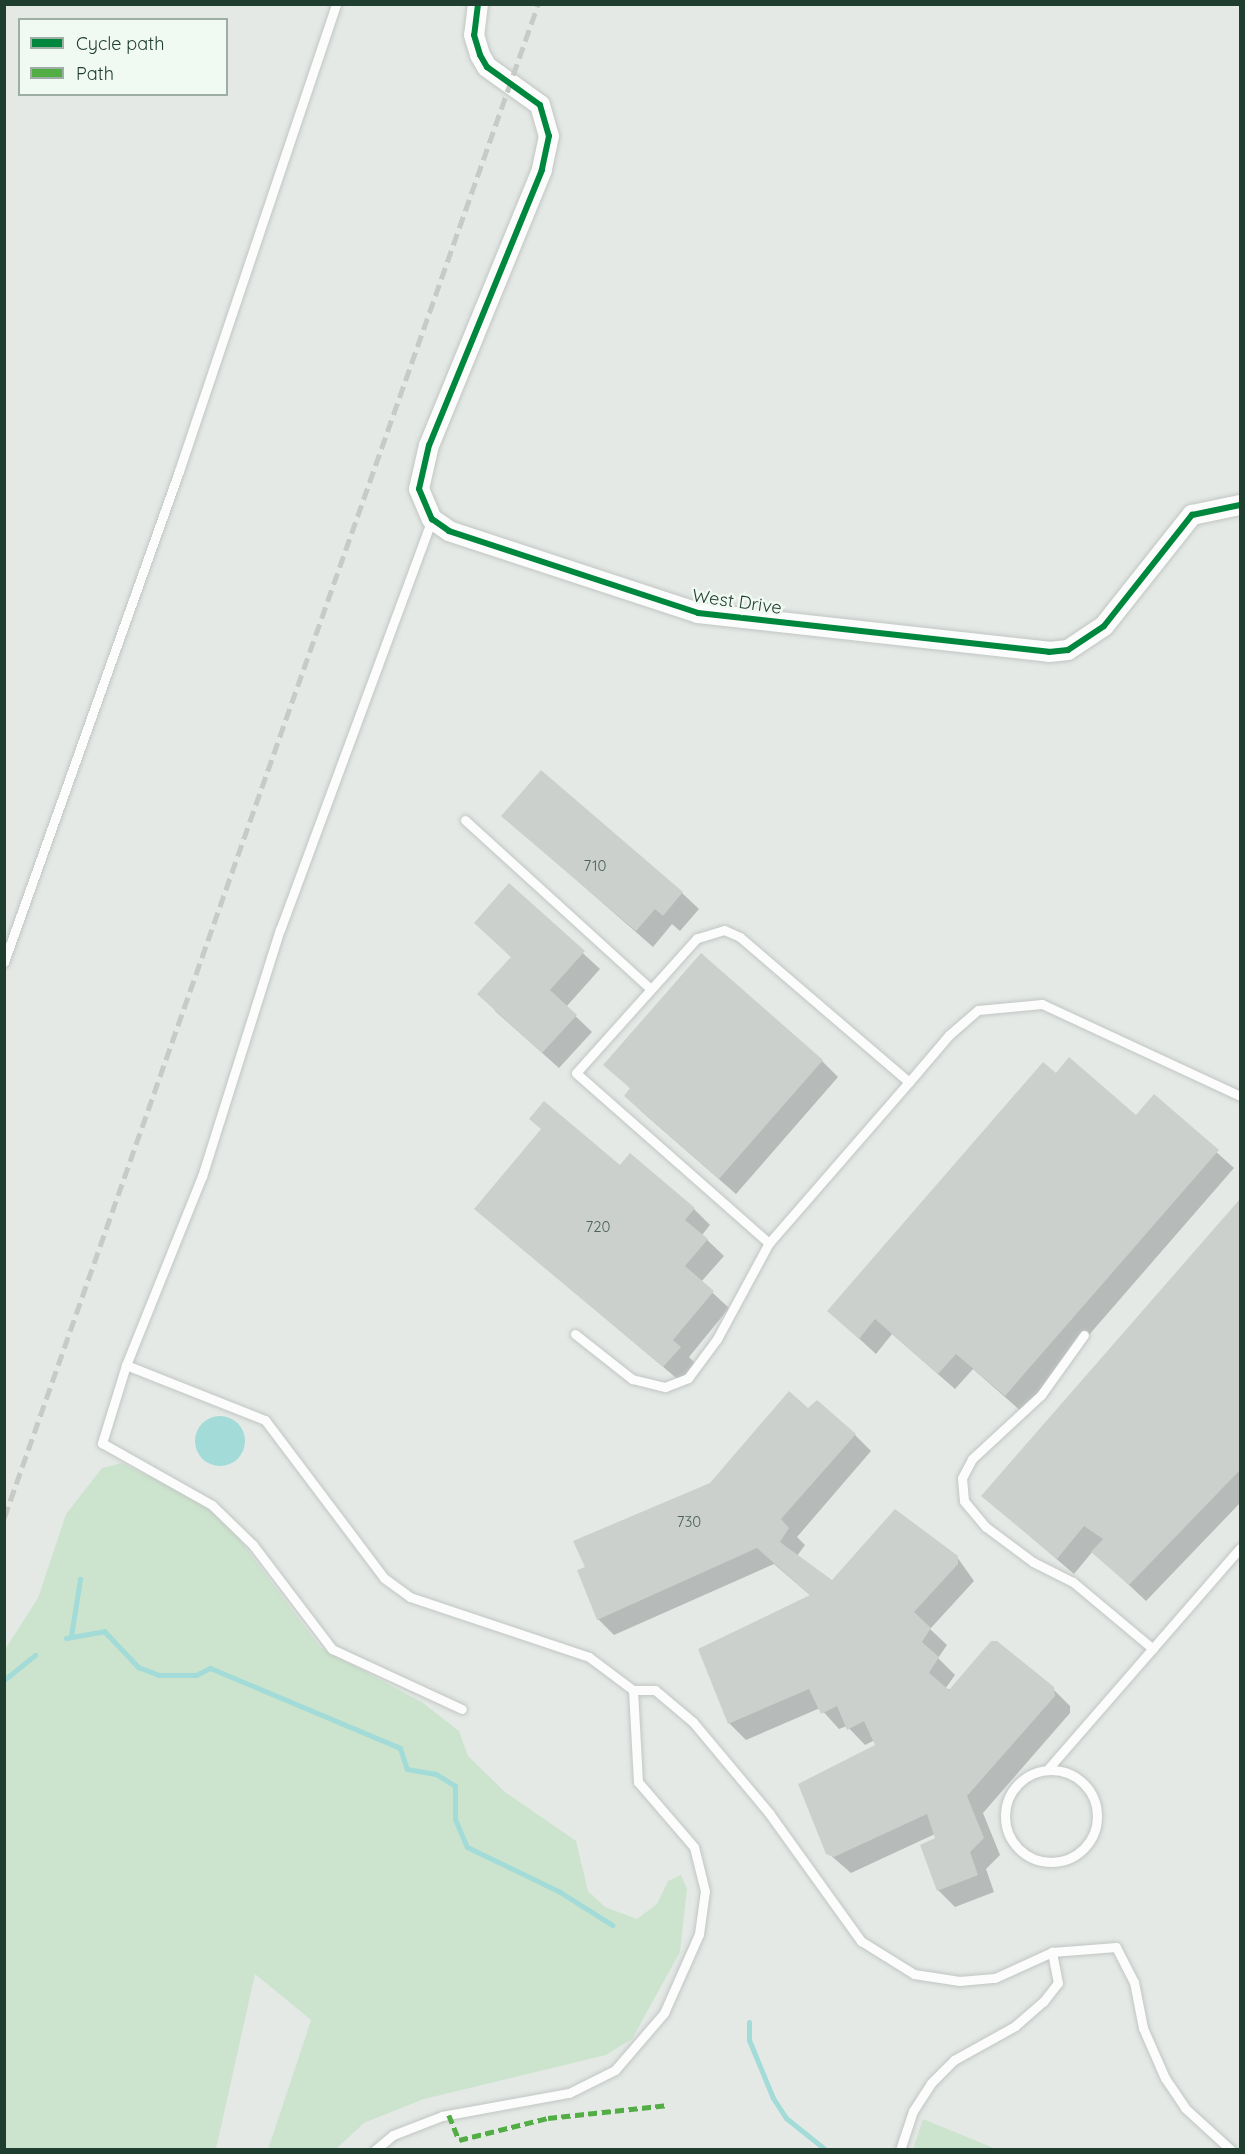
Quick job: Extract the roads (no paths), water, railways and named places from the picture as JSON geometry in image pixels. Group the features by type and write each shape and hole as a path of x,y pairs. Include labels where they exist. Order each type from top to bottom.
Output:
{"street":[{"path":"432,519 419,489 429,445 542,170 549,136 540,105 487,67 480,55 474,35 478,4"},
{"name":"West Drive","path":"432,519 449,531 540,564 698,613 1049,652 1068,651 1104,626 1192,515 1240,505"}],"lane":[{"path":"4,962 179,471 336,4"},
{"path":"432,519 280,929 202,1176 126,1365 102,1443 213,1505 253,1545 332,1649 462,1709"},
{"path":"465,820 651,988"},
{"path":"769,1243 576,1073 697,938 723,930 740,937 909,1082"},
{"path":"575,1334 632,1379 665,1387 688,1378 717,1339 769,1243 909,1082 978,1010 1042,1004 1240,1096"},
{"path":"1084,1335 1041,1395 972,1458 962,1478 964,1501 986,1527 1033,1562 1073,1582 1153,1648"},
{"path":"126,1365 265,1420 384,1578 410,1597 590,1657 633,1690 655,1690 693,1722 769,1813 861,1941 914,1974 959,1981 995,1978 1052,1952 1116,1947 1134,1982 1143,2028 1165,2078 1185,2108 1231,2150"},
{"path":"1047,1770 1068,1773 1086,1786 1097,1817 1085,1847 1055,1862 1033,1859 1015,1846 1005,1815 1017,1784 1047,1770 1240,1548"},
{"path":"375,2150 393,2135 442,2116 569,2093 615,2070 664,2013 699,1934 705,1891 694,1847 638,1782 633,1690"},
{"path":"900,2150 913,2111 931,2083 954,2060 1015,2026 1043,2002 1058,1983 1052,1952"}],"water":[{"path":"225,1416 238,1423 244,1431 244,1451 238,1459 230,1465 215,1466 202,1459 196,1451 195,1436 202,1423 210,1417"}],"waterway":[{"path":"71,1636 80,1579"},
{"path":"66,1638 104,1631 138,1667 159,1675 196,1675 210,1668 400,1748 407,1769 436,1774 455,1786 455,1819 467,1847 560,1892 612,1925"},
{"path":"4,1680 35,1655"},
{"path":"749,2022 749,2040 773,2098 786,2118 826,2150"}],"railway":[{"path":"4,1518 538,4"}]}
